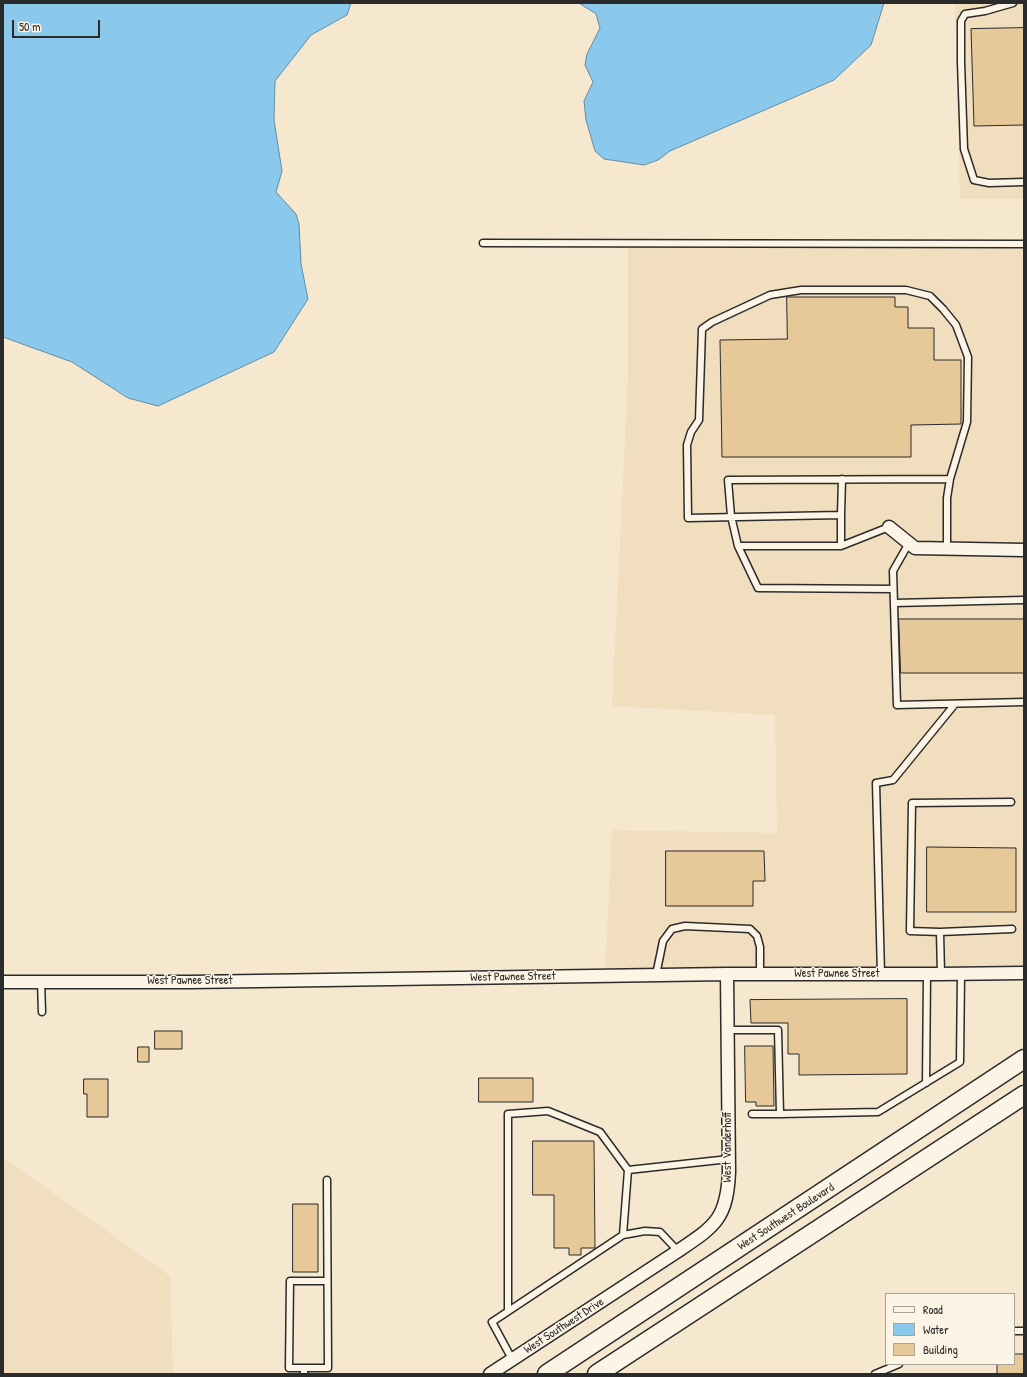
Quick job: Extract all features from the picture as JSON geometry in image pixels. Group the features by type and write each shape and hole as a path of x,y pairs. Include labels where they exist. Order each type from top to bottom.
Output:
{"main road":[{"name":"West Southwest Boulevard","path":"547,1374 1024,1059"},
{"path":"597,1374 1024,1095"},
{"path":"955,1140 1024,1108"}],"street":[{"path":"889,527 915,548 1024,550"},
{"name":"West Pawnee Street","path":"3,982 191,982 727,974 1024,973"},
{"name":"West Vanderhoff","path":"639,1277 706,1232 719,1218 724,1204 729,1186 727,974"},
{"name":"West Southwest Drive","path":"490,1374 639,1277"}],"lane":[{"path":"1013,3 985,11 965,14 961,21 964,149 974,180 989,183 1024,182"},
{"path":"483,243 1024,244"},
{"path":"841,515 688,518 687,445 691,432 699,420 702,329 712,322 770,295 801,290 906,290 930,296 943,308 956,325 968,357 967,422 950,479 947,498 947,549"},
{"path":"841,546 842,479"},
{"path":"894,589 758,588 738,546 731,516 728,480 950,479"},
{"path":"738,546 841,546 889,527"},
{"path":"909,543 893,571 897,705 1024,702"},
{"path":"894,603 1024,600"},
{"path":"881,974 876,783 893,780 955,704"},
{"path":"1011,802 912,803 910,931 940,932 1012,929"},
{"path":"656,975 663,941 672,929 685,926 750,929 757,936 760,947 760,974"},
{"path":"940,932 941,974"},
{"path":"926,1083 927,974"},
{"path":"752,1114 878,1112 960,1062 961,974"},
{"path":"41,982 42,1012"},
{"path":"728,1030 778,1030 780,1114"},
{"path":"508,1311 508,1114 548,1111 600,1132 628,1170 623,1235"},
{"path":"628,1170 729,1160"},
{"path":"327,1180 328,1282 328,1368 304,1371 289,1368 290,1281 328,1282"},
{"path":"512,1359 492,1322 623,1235 645,1231 660,1232 678,1251"},
{"path":"875,1374 897,1365"}],"shaded area":[{"path":"955,3 1024,3 1024,199 960,199"},
{"path":"628,243 1024,244 1024,973 605,976 612,830 777,833 775,715 612,706 628,377"},
{"path":"3,1157 170,1276 173,1374 3,1374"}],"water":[{"path":"3,3 351,3 347,15 311,35 275,81 274,120 282,171 276,192 296,214 299,224 301,264 308,299 274,352 158,406 128,398 72,362 3,337"},
{"path":"579,3 884,3 871,45 834,80 670,151 658,160 644,165 604,159 595,151 586,120 584,101 593,82 585,65 587,54 600,28 596,14"}],"building":[{"path":"1024,28 1024,125 974,126 971,29"},
{"path":"787,297 895,297 895,307 908,307 908,328 934,328 934,360 961,360 961,424 911,425 911,457 722,457 720,340 787,339"},
{"path":"899,619 1024,619 1024,673 901,673"},
{"path":"927,847 1016,848 1016,912 927,912"},
{"path":"666,851 764,851 765,881 753,881 753,906 666,906"},
{"path":"907,999 907,1074 799,1075 799,1054 788,1054 788,1023 751,1023 750,1000"},
{"path":"155,1031 182,1031 182,1049 155,1049"},
{"path":"745,1046 773,1046 774,1106 756,1106 756,1102 746,1102"},
{"path":"138,1047 149,1047 149,1062 138,1062"},
{"path":"479,1078 533,1078 533,1102 479,1102"},
{"path":"84,1079 108,1079 108,1117 87,1117 87,1094 84,1094"},
{"path":"533,1141 594,1141 595,1248 581,1248 581,1255 569,1255 569,1248 554,1248 554,1195 533,1195"},
{"path":"293,1204 318,1204 318,1272 293,1272"},
{"path":"1015,1354 1024,1354 1024,1374 997,1374 997,1365 1015,1365"}]}
